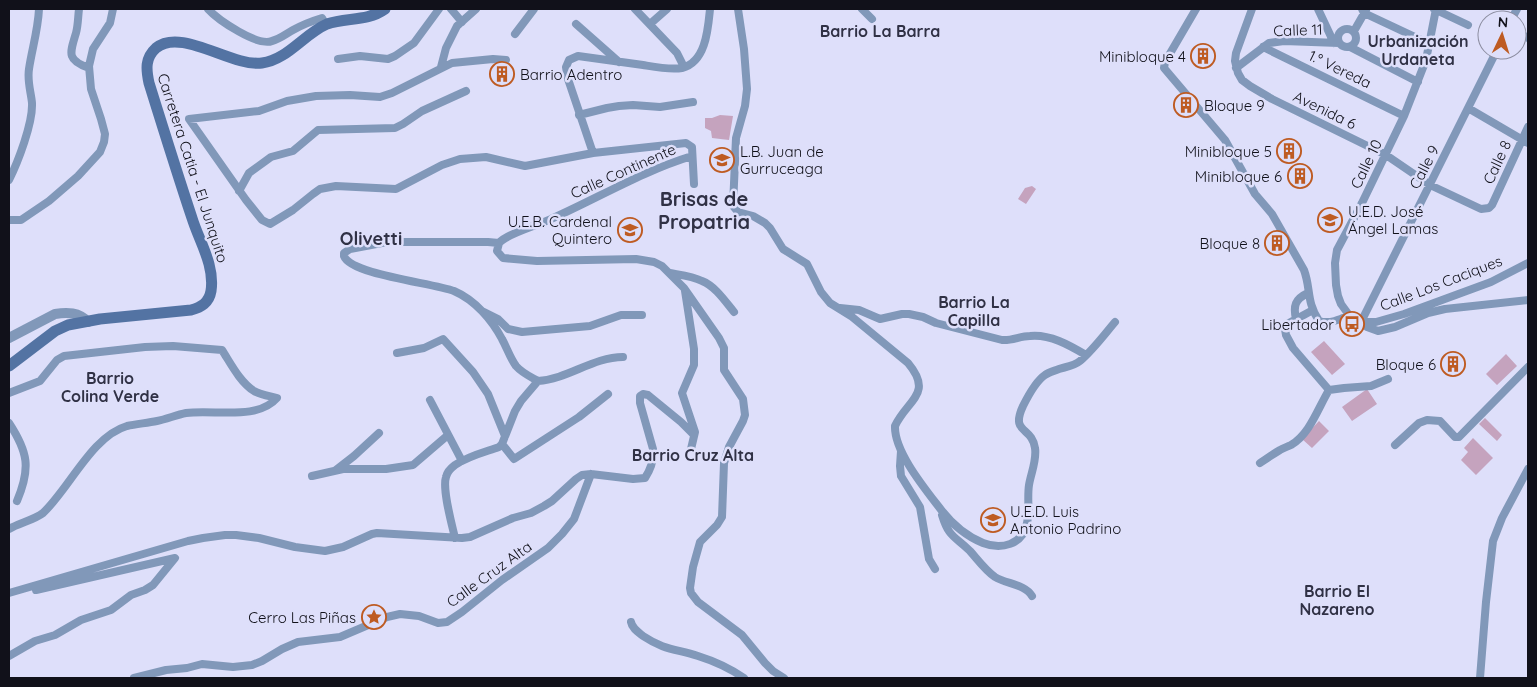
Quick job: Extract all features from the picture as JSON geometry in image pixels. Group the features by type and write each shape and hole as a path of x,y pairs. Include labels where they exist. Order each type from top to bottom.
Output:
{"main road":[{"name":"Carretera Catia - El Junquito","path":"9,366 55,331 68,325 191,310 202,306 210,297 211,273 208,260 192,220 148,83 147,64 149,57 160,45 167,42 183,42 240,60 260,64 276,59 326,25 337,21 366,18 385,9"}],"street":[{"path":"9,180 24,142 30,119 32,103 28,70 36,35 39,9"},
{"path":"78,9 76,31 70,52 76,61 89,68"},
{"path":"9,220 20,220 49,201 78,176 100,152 105,134 102,119 91,89 89,68 93,49 110,23 113,9"},
{"path":"208,9 239,32 265,43 271,42 295,28 315,20 322,18 326,25"},
{"path":"338,59 360,56 388,58 395,56 414,43 439,9"},
{"path":"451,9 462,22"},
{"path":"441,67 446,48 457,26 476,9"},
{"path":"516,34 534,9"},
{"path":"636,9 677,53 684,67"},
{"path":"650,24 667,9"},
{"path":"592,153 566,72 569,60 578,56 669,68 684,67 694,60 702,49 707,34 710,9"},
{"path":"738,9 747,89 745,106 736,138 733,206 738,212 753,216 765,223 783,249 807,264 824,297 851,316 908,363 917,374 918,394 895,426 895,433 901,449 919,481 948,519 963,532 991,546 1006,546 1019,538 1027,524 1029,488 1035,453 1031,437 1020,428 1018,423 1019,414 1024,403 1044,375 1079,362 1116,322"},
{"path":"862,9 872,19"},
{"path":"1196,9 1165,62 1164,68 1225,140 1255,194 1272,214 1304,270 1312,310 1318,321 1337,321 1349,316 1367,327 1378,331 1395,327 1435,311 1528,300"},
{"path":"1236,68 1236,53 1252,9"},
{"path":"1318,9 1337,43"},
{"path":"1435,9 1468,25"},
{"name":"Calle 10","path":"1349,316 1341,304 1336,285 1337,250 1386,155 1418,82 1430,44 1435,9"},
{"path":"1364,10 1430,44"},
{"name":"Calle 11","path":"1236,68 1270,43 1284,41 1337,43 1344,47 1350,47 1355,44 1357,39 1354,31 1364,10"},
{"path":"576,24 619,62"},
{"name":"Calle 11","path":"1337,43 1339,34 1343,30 1354,31"},
{"name":"1.° Vereda","path":"1263,47 1404,116"},
{"path":"1350,47 1418,82"},
{"path":"506,60 493,59 452,63 401,89 380,96 316,96 287,101 259,111 190,119 239,191 262,220 270,224 293,210 320,189 336,186 396,189 442,165 468,157 486,157 525,166 592,153 686,143 692,146 694,184"},
{"name":"Calle 9","path":"1361,322 1491,60"},
{"name":"Avenida 6","path":"1236,68 1242,80 1272,99 1386,155 1430,185 1481,209 1489,208"},
{"path":"239,191 249,173 260,164 271,157 293,151 318,130 395,128 422,111 466,91"},
{"path":"579,116 613,107 633,105 660,106 693,102"},
{"path":"1468,108 1525,142"},
{"name":"Calle 8","path":"1489,208 1525,142 1528,127"},
{"name":"Calle Continente","path":"499,243 508,237 550,220 666,165 692,156"},
{"path":"623,357 604,360 549,381 538,381 518,368 501,337 482,312 454,291 372,272 347,262 344,253 350,249 387,242 488,242 499,243 497,251 499,255 508,260 538,261 614,258 647,260 662,266 684,288 724,345 724,370 743,399 745,415 728,447 724,463 722,517 717,525 700,542 693,567 691,593 698,602 742,635 765,664 784,678"},
{"name":"Calle Los Caciques","path":"1361,322 1376,322 1404,314 1491,282 1528,263"},
{"path":"670,274 704,281 713,288 734,312"},
{"path":"684,288 692,328 694,358 694,364 682,393 693,424 694,435 691,449"},
{"path":"1296,319 1295,303 1298,298 1308,293"},
{"path":"836,307 859,310 880,319 909,314 1008,341 1024,336 1040,336 1060,341 1086,355"},
{"path":"1312,310 1289,322 1285,329 1286,336 1293,348 1329,390"},
{"path":"9,338 55,314 63,312 77,314 84,317 88,322"},
{"path":"482,312 498,318 508,329 522,332 590,326 621,316 642,316"},
{"path":"397,353 424,348 443,339 473,372 488,394 506,436"},
{"path":"9,393 40,381 57,360 64,356 145,347 173,346 222,350 245,383 255,391 277,398 271,404 254,411 185,413 116,430 106,437 67,483 60,495 41,514 9,529"},
{"path":"1395,445 1419,423 1427,420 1440,421 1455,437 1459,437 1528,367"},
{"path":"1329,390 1371,386 1388,380"},
{"path":"455,538 445,478 450,469 462,461 499,447 502,444 515,411 538,381"},
{"path":"1260,463 1300,438 1329,390"},
{"path":"502,444 514,459 579,417 608,394"},
{"path":"9,594 188,541 225,535 259,538 296,547 325,551 358,542 377,533 455,538 470,537 513,518 532,513 552,501 582,475 591,474 640,480 645,478 652,464 653,449 640,403 640,396 643,394 648,395 694,435"},
{"path":"430,400 462,461"},
{"path":"9,423 26,457 26,476 18,501"},
{"path":"334,471 379,433"},
{"path":"312,476 343,469 386,469 413,465 448,435"},
{"path":"901,449 901,476 920,507 929,559 935,569"},
{"path":"1480,678 1493,541 1502,518 1528,469"},
{"name":"Calle Cruz Alta","path":"134,678 202,664 232,667 252,665 298,642 340,637 386,617 400,614 419,616 438,623 447,622 548,548 562,534 574,520 591,474"},
{"path":"940,508 944,522 952,537 970,551 989,573 996,578 1028,590 1032,596"},
{"path":"9,594 175,558 153,585 145,590 131,595 111,610 81,620 55,636 36,641 9,656"},
{"path":"631,622 631,625 637,631 662,647 698,656 734,671 744,678"}],"shaded area":[{"path":"720,115 733,116 729,140 712,138 711,131 705,128 705,118"},
{"path":"1032,186 1036,189 1026,204 1018,199 1025,188"},
{"path":"1324,341 1345,364 1332,375 1311,352"},
{"path":"1506,354 1517,366 1497,385 1486,374"},
{"path":"1367,389 1377,404 1352,421 1342,407"},
{"path":"1485,418 1502,435 1497,441 1479,424"},
{"path":"1319,421 1329,431 1312,448 1302,439"},
{"path":"1473,438 1493,458 1476,475 1461,460 1468,452 1464,448"}],"place":[{"name":"Minibloque 4","path":"1203,56"},
{"name":"Barrio Adentro","path":"502,74"},
{"name":"Bloque 9","path":"1186,105"},
{"name":"Minibloque 5","path":"1289,151"},
{"name":"L.B. Juan de Gurruceaga","path":"722,160"},
{"name":"Minibloque 6","path":"1300,176"},
{"name":"U.E.D. José Ángel Lamas","path":"1330,220"},
{"name":"U.E.B. Cardenal Quintero","path":"630,230"},
{"name":"Bloque 8","path":"1277,243"},
{"name":"Libertador","path":"1352,324"},
{"name":"Bloque 6","path":"1453,364"},
{"name":"U.E.D. Luis Antonio Padrino","path":"993,520"},
{"name":"Cerro Las Piñas","path":"374,617"}],"district":[{"name":"Barrio La Barra","path":"880,31"},
{"name":"Urbanización Urdaneta","path":"1418,50"},
{"name":"Brisas de Propatria","path":"704,210"},
{"name":"Olivetti","path":"371,238"},
{"name":"Barrio La Capilla","path":"974,311"},
{"name":"Barrio Colina Verde","path":"110,387"},
{"name":"Barrio Cruz Alta","path":"693,455"},
{"name":"Barrio El Nazareno","path":"1337,600"}]}
